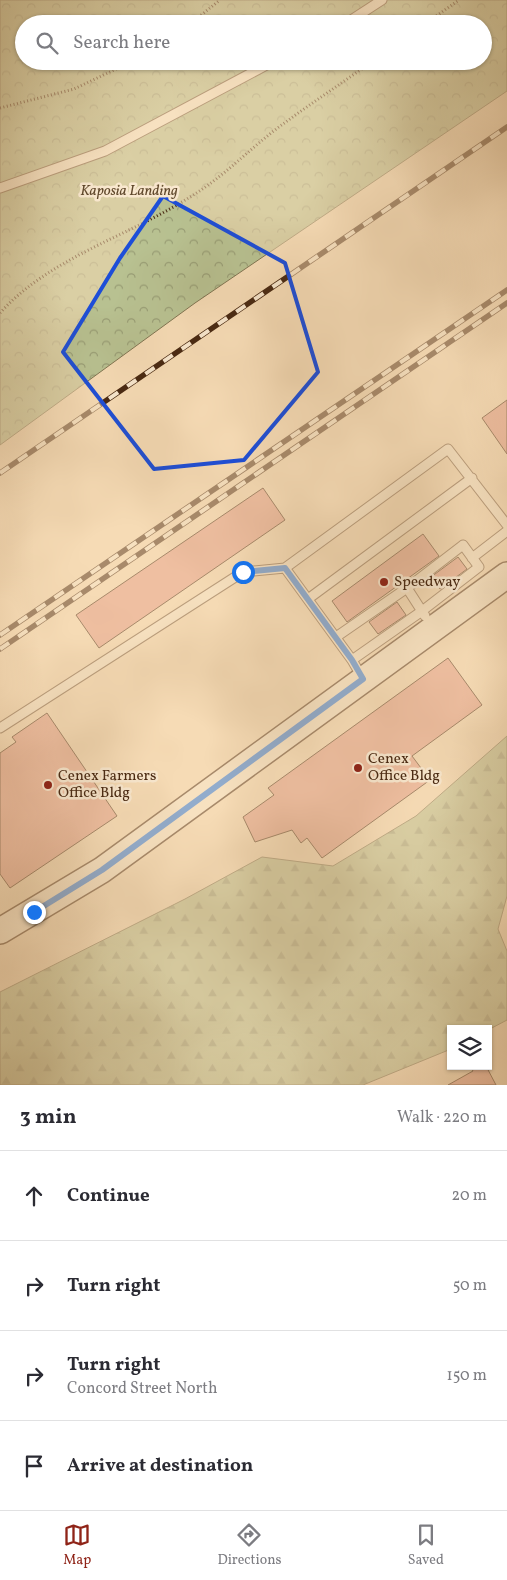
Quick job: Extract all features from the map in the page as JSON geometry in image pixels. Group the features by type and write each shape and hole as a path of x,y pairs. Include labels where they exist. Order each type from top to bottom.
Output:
{"main road":[{"path":"0,930 102,870 358,669 428,620 507,575"}],"lane":[{"path":"359,15 382,0"},
{"path":"0,188 105,151 257,70"},
{"path":"0,728 243,572 285,568 448,449 507,525"},
{"path":"308,599 472,478"},
{"path":"472,558 507,532"},
{"path":"336,637 407,588 463,544 479,567 428,620 407,588"},
{"path":"285,568 358,669"}],"path":[{"path":"201,15 220,0"},
{"path":"438,15 459,0"},
{"path":"0,108 74,89 114,70"},
{"path":"0,313 15,296 41,276 155,218 193,196 282,125 360,70"}],"highlighted area":[{"path":"163,196 285,263 318,372 244,460 154,469 63,352 120,258"}],"green space":[{"name":"Kaposia Landing","path":"0,0 507,0 507,91 195,303 0,445"},
{"path":"507,736 507,896 498,929 507,951 507,1020 492,1028 492,1025 447,1025 447,1051 363,1085 0,1085 0,992 185,899 262,857 333,866 416,816"}],"building":[{"path":"507,400 507,454 482,418"},
{"path":"263,488 285,520 99,648 76,615"},
{"path":"423,534 439,556 347,622 332,601"},
{"path":"458,557 467,569 440,589 431,577"},
{"path":"397,602 406,615 378,634 369,622"},
{"name":"Cenex Office Bldg","path":"448,658 482,705 412,756 430,780 322,858 307,838 301,843 292,830 255,842 243,817 274,795 268,788"},
{"name":"Cenex Farmers Office Bldg","path":"47,713 117,816 10,888 0,874 0,753 16,742 12,737"},
{"path":"488,1070 496,1085 448,1085 473,1071"}],"railway":[{"path":"0,473 507,127"},
{"path":"0,635 507,290"},
{"path":"0,649 507,303"}],"place":[{"name":"Speedway","path":"384,582"},
{"name":"Cenex Office Bldg","path":"358,768"},
{"name":"Cenex Farmers Office Bldg","path":"48,785"}],"route":[{"path":"34,912 102,870 363,679 336,637 285,568 243,572"}]}
